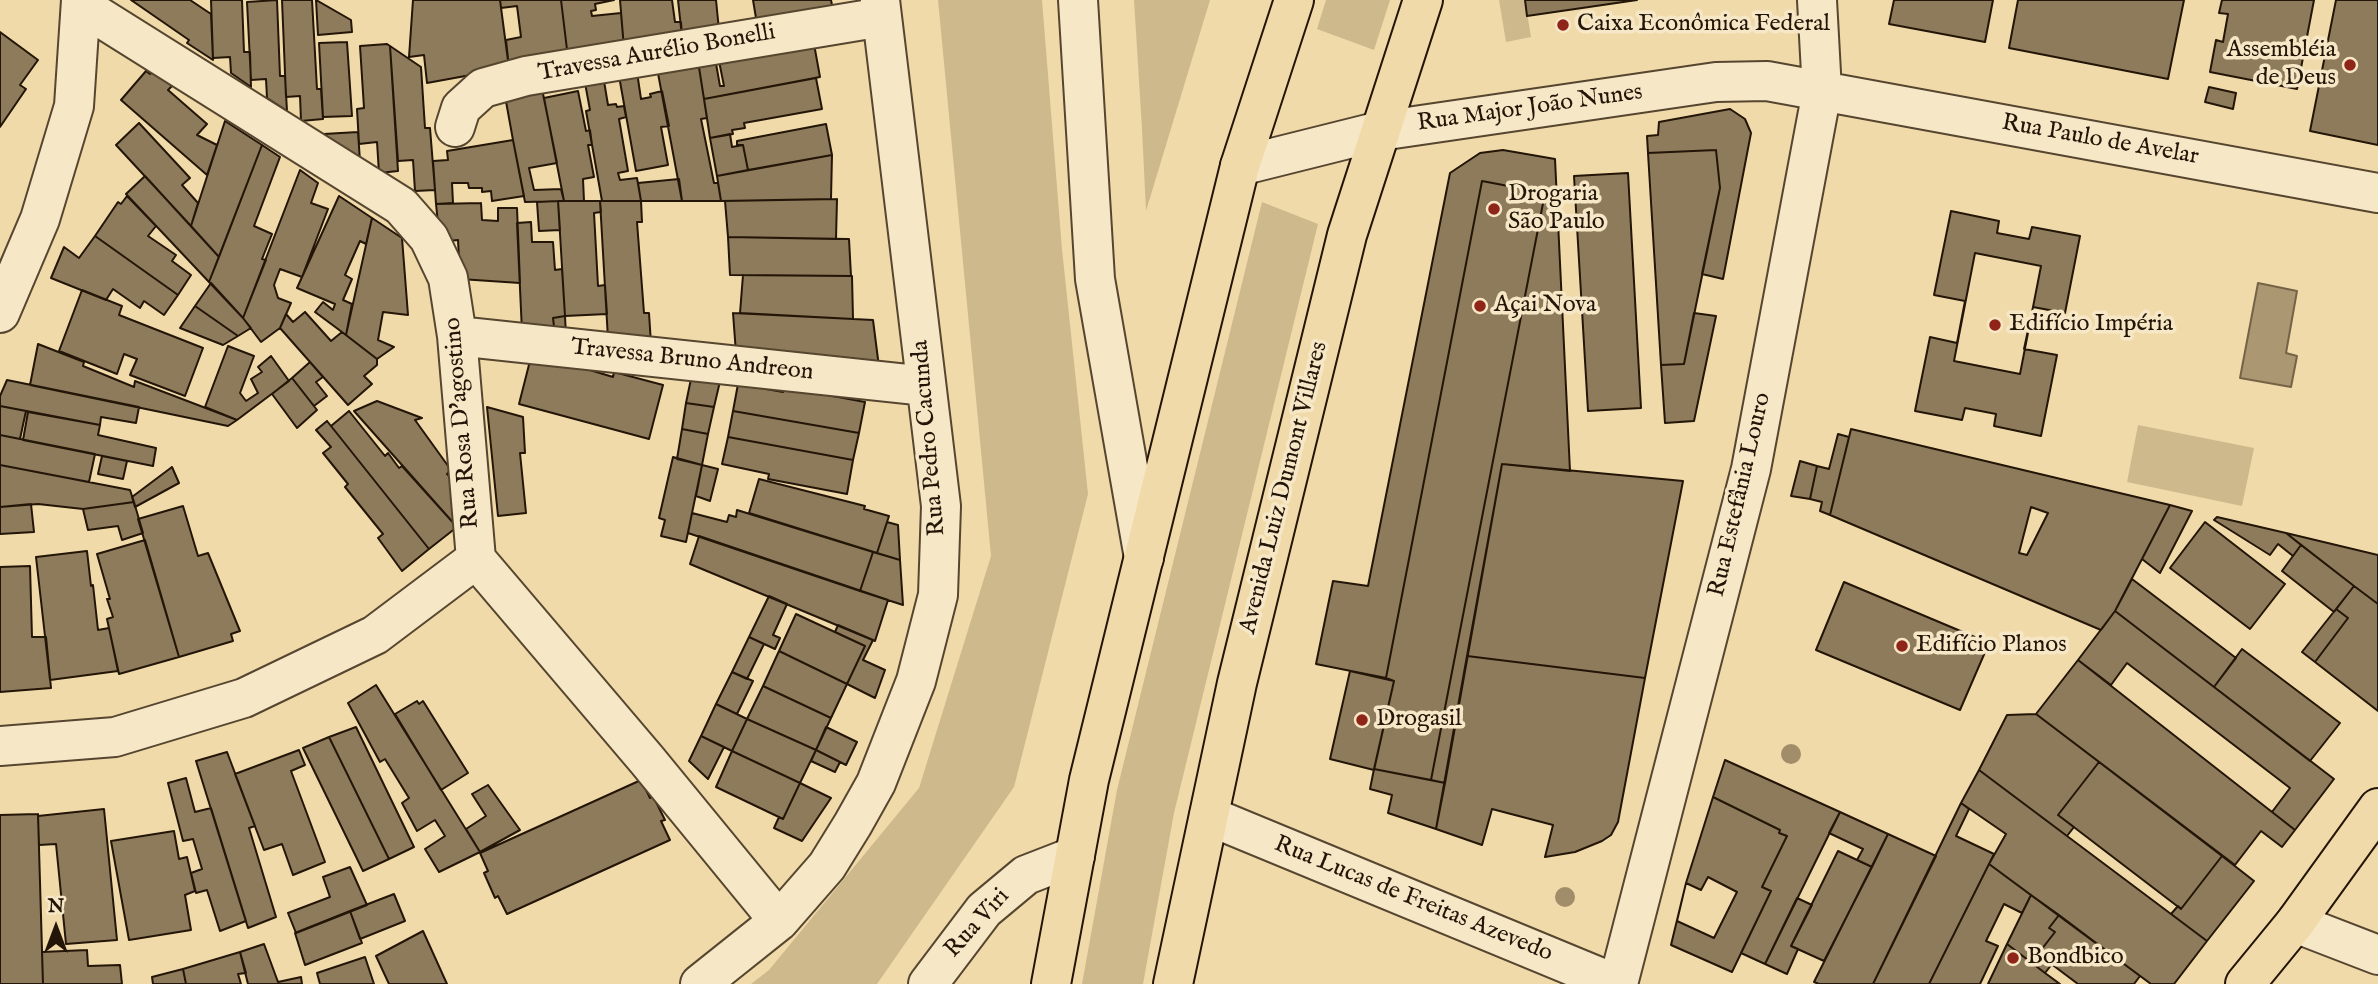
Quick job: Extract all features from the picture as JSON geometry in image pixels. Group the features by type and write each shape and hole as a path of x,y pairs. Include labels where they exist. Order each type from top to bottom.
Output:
{"main road":[{"path":"1051,984 1089,780 1240,166 1294,0"},
{"name":"Avenida Luiz Dumont Villares","path":"1174,984 1237,683 1343,248 1423,0"},
{"path":"2245,984 2295,923 2378,808"}],"street":[{"path":"1077,0 1095,279 1144,558"},
{"name":"Rua Estefânia Louro","path":"1617,984 1751,469 1822,91 1817,0"},
{"path":"0,313 40,219 74,106 82,3"},
{"name":"Rua Rosa D'agostino","path":"82,3 401,206 429,238 448,278 457,336 476,559 647,760 779,921"},
{"name":"Travessa Aurélio Bonelli","path":"454,127 461,108 483,89 526,76 881,8"},
{"name":"Rua Pedro Cacunda","path":"700,984 779,921 827,866 853,824 876,783 916,681 938,595 941,506 881,8"},
{"name":"Rua Major João Nunes","path":"1240,166 1380,131 1716,82 1767,80 1822,91"},
{"name":"Rua Paulo de Avelar","path":"1822,91 2378,193"},
{"name":"Travessa Bruno Andreon","path":"457,336 926,386"},
{"path":"0,746 115,737 244,698 375,635 476,559"},
{"name":"Rua Lucas de Freitas Azevedo","path":"1209,816 1617,984"},
{"name":"Rua Viri","path":"928,984 984,911 1026,874 1075,856"},
{"path":"2295,923 2378,955"}],"shaded area":[{"path":"938,0 1042,0 1062,249 1088,494 1014,787 877,984 751,984 769,970 919,788 991,556"},
{"path":"1134,0 1210,0 1146,211 1142,129"},
{"path":"1326,0 1390,0 1374,50 1317,29"},
{"path":"1499,0 1525,0 1531,37 1506,42"},
{"path":"1262,202 1318,224 1174,813 1143,984 1082,984 1117,790"},
{"path":"2258,283 2297,291 2286,353 2297,356 2291,387 2240,378"},
{"path":"2138,425 2254,448 2242,506 2127,482"}],"building":[{"path":"131,0 190,0 211,14 213,60 187,43 189,40"},
{"path":"211,0 242,0 244,52 250,52 251,87 231,73 230,57 213,58"},
{"path":"277,0 280,76 285,76 287,111 267,98 266,79 251,80 247,2"},
{"path":"282,0 312,0 317,89 321,89 323,119 301,121 300,96 286,97"},
{"path":"316,0 351,20 352,32 318,35"},
{"path":"413,0 500,0 509,68 427,83 424,55 409,57"},
{"path":"500,0 561,0 568,58 509,68 506,40 521,37 517,6 501,8"},
{"path":"561,0 614,0 595,4 596,10 591,11 592,16 621,13 624,48 568,58"},
{"path":"620,0 672,0 675,22 681,22 682,37 624,48"},
{"path":"678,0 716,0 719,30 682,37"},
{"path":"753,0 831,0 833,10 757,24"},
{"path":"1525,0 1637,0 1527,16"},
{"path":"1894,0 1993,0 1985,42 1889,24"},
{"path":"2018,0 2184,0 2168,79 2009,48"},
{"path":"2222,0 2314,0 2297,89 2210,72 2216,40 2223,42 2228,14 2219,13"},
{"name":"Assembléia de Deus","path":"2336,0 2378,0 2378,145 2310,131"},
{"path":"0,32 38,60 20,85 26,89 0,127"},
{"path":"347,42 352,116 323,117 319,43"},
{"path":"814,44 820,77 704,99 698,61 715,58 720,86 724,86 719,61"},
{"path":"360,46 390,46 398,171 379,173 377,142 359,144 357,109 364,108"},
{"path":"390,46 421,67 425,128 430,128 435,190 415,191 413,160 398,161"},
{"path":"698,61 707,118 701,119 714,183 718,183 721,201 682,201 657,68"},
{"path":"146,71 173,85 168,90 207,124 197,135 217,145 207,175 121,100"},
{"path":"637,72 641,99 662,91 669,126 661,127 668,165 636,171 619,76"},
{"path":"816,78 822,109 744,123 745,128 732,130 733,134 710,138 704,99"},
{"path":"604,81 608,105 624,106 626,117 619,119 628,171 618,173 620,180 637,178 641,201 602,201 586,111 590,110 585,83"},
{"path":"2209,87 2236,93 2233,109 2205,102"},
{"path":"542,89 557,163 529,168 534,190 561,189 564,201 525,202 505,96"},
{"path":"578,91 586,131 590,130 592,145 588,145 594,177 583,179 584,201 564,201 544,98"},
{"path":"1730,109 1745,119 1751,133 1723,279 1702,274 1720,188 1716,150 1648,153 1647,136 1658,135 1659,122"},
{"path":"225,121 262,145 219,257 191,226"},
{"path":"139,123 190,178 182,185 198,203 191,226 116,145"},
{"path":"826,124 832,155 748,170 743,145 737,145 737,141"},
{"path":"358,132 360,161 324,136 324,134"},
{"path":"730,134 732,147 743,145 748,170 717,176 710,138"},
{"path":"513,140 524,196 492,201 491,191 482,192 482,188 469,188 468,183 452,183 453,203 436,204 433,161 448,160 447,151"},
{"path":"262,145 280,157 254,226 272,234 262,259 266,260 243,318 209,282"},
{"path":"1503,150 1555,159 1570,471 1502,464 1445,783 1431,780 1545,193 1482,181 1386,678 1316,664 1333,581 1368,586 1450,173 1480,153"},
{"path":"1716,150 1720,188 1684,364 1661,365 1648,153"},
{"path":"832,155 831,199 721,201 717,176"},
{"path":"300,170 318,183 311,203 328,209 302,277 280,269 274,285 278,298 291,303 280,328 261,342 243,318"},
{"path":"1628,173 1641,408 1588,411 1574,176"},
{"path":"145,176 219,257 209,282 126,194"},
{"path":"679,179 682,201 641,201 638,183"},
{"path":"1482,181 1545,193 1431,780 1374,769 1394,681 1386,678"},
{"path":"127,196 156,226 148,236 176,255 172,261 191,275 178,295 95,236 118,202 121,204"},
{"path":"339,196 372,218 366,244 360,241 345,275 352,279 343,300 352,304 346,335 315,312 323,302 333,310 335,304 297,288"},
{"path":"837,199 836,239 728,237 725,201"},
{"path":"558,201 560,230 539,231 537,202"},
{"path":"558,201 600,201 601,212 594,213 598,286 605,285 607,314 565,316"},
{"path":"600,201 641,201 642,222 637,222 644,313 649,313 651,344 608,339"},
{"path":"481,203 482,220 498,221 498,208 517,208 520,283 460,279 458,240 440,242 436,204"},
{"name":"Edifício Impéria","path":"1951,211 1999,221 1997,233 2029,239 2032,227 2080,236 2065,313 2033,307 2024,349 2057,355 2041,436 1994,426 1996,414 1965,408 1962,420 1915,411 1930,337 1957,343 1965,301 1934,295"},
{"path":"372,218 402,238 408,315 383,312 378,340 394,347 377,359 346,335"},
{"path":"531,222 532,242 553,242 555,270 562,269 565,316 553,318 555,335 522,332 517,223"},
{"path":"95,236 178,295 164,315 144,301 140,308 113,289 106,300 51,278 64,247 79,258"},
{"path":"728,237 849,239 851,276 730,275"},
{"path":"1975,253 2041,266 2020,374 1954,361"},
{"path":"743,275 852,276 853,319 740,313"},
{"path":"211,283 251,328 238,336 195,306"},
{"path":"82,290 122,306 119,315 203,348 185,396 130,375 137,359 124,354 117,374 59,351"},
{"path":"195,306 238,336 223,345 180,328"},
{"path":"305,312 331,341 342,332 377,359 377,365 364,376 372,384 348,405 280,328 286,314 293,322"},
{"path":"733,313 873,320 879,367 736,353"},
{"path":"1694,313 1716,316 1694,421 1665,423 1661,365 1684,364"},
{"path":"565,316 566,336 555,335 553,318"},
{"path":"38,344 84,362 83,366 134,387 135,381 237,420 228,426 30,385"},
{"path":"228,346 254,356 240,393 246,401 258,393 251,379 262,372 258,367 271,356 289,381 237,420 205,407"},
{"path":"533,349 591,365 590,370 613,377 614,372 663,385 649,439 519,404"},
{"path":"310,362 323,377 316,382 327,396 314,406 292,378"},
{"path":"692,374 721,377 714,407 686,403"},
{"path":"292,378 317,410 297,428 272,394"},
{"path":"7,380 139,407 136,423 101,417 100,425 0,406 0,396"},
{"path":"738,384 783,392 784,387 865,402 859,433 733,411"},
{"path":"377,401 422,418 415,420 451,470 447,474 453,480 457,527 354,411"},
{"path":"686,403 714,407 708,434 682,429"},
{"path":"0,406 26,411 20,439 0,435"},
{"path":"487,407 523,417 525,453 520,453 526,513 498,516"},
{"path":"349,411 385,456 388,453 399,468 402,466 457,527 429,549 331,426"},
{"path":"733,411 859,433 853,460 728,437"},
{"path":"28,412 100,425 98,435 156,448 153,466 23,440"},
{"path":"327,421 429,549 402,571 378,538 383,534 345,487 348,484 323,453 331,447 316,430"},
{"path":"682,429 708,434 702,465 677,459"},
{"path":"1851,429 2170,505 2115,611 2101,630 1830,515","holes":["2031,507 2048,513 2027,555 2019,553"]},
{"path":"1838,434 1849,437 1830,515 1820,511 1822,502 1810,499 1817,466 1829,469"},
{"path":"0,435 95,454 89,482 0,465"},
{"path":"728,437 853,460 847,494 768,479 769,474 722,464"},
{"path":"102,456 127,461 123,479 98,474"},
{"path":"673,457 702,465 686,542 661,536 665,520 659,518"},
{"path":"1800,461 1817,466 1810,499 1791,496"},
{"path":"1502,464 1683,481 1645,678 1467,656"},
{"path":"0,465 130,490 134,502 83,509 38,504 0,507"},
{"path":"702,465 718,469 710,501 696,496"},
{"path":"172,467 179,483 135,507 132,497"},
{"path":"759,479 865,506 864,509 889,516 877,553 749,513"},
{"path":"134,502 143,533 122,540 118,526 88,530 83,509"},
{"path":"31,504 34,532 0,534 0,507"},
{"path":"2170,505 2192,511 2160,573 2142,559"},
{"path":"183,506 198,556 208,553 240,631 231,634 233,641 179,657 138,519"},
{"path":"737,510 873,552 860,591 688,533 692,513 727,522 729,515 736,517"},
{"path":"2217,517 2286,533 2301,545 2293,556 2278,544 2270,555 2214,520"},
{"path":"887,522 898,525 900,560 877,553"},
{"path":"2205,522 2285,584 2250,629 2170,568"},
{"path":"2286,533 2378,555 2378,604 2354,586"},
{"path":"699,536 888,600 875,641 690,564"},
{"path":"145,540 179,657 119,674 107,619 113,617 107,599 110,599 97,554"},
{"path":"2301,545 2354,586 2334,612 2282,571"},
{"path":"87,551 98,630 109,628 118,671 50,680 36,557"},
{"path":"873,552 900,560 903,605 860,591"},
{"path":"30,566 32,637 46,637 51,688 0,692 0,567"},
{"path":"2132,579 2236,658 2214,687 2115,611"},
{"name":"Edifício Planos","path":"1844,582 1989,643 1960,710 1816,650"},
{"path":"2354,586 2378,604 2378,711 2315,662 2348,618 2336,609"},
{"path":"769,596 787,604 773,635 780,638 775,649 749,637"},
{"path":"2336,609 2348,618 2315,662 2302,652"},
{"path":"2115,611 2334,779 2295,830 2272,812 2290,788 2127,663 2111,685 2078,660"},
{"path":"796,614 865,646 847,684 779,651"},
{"path":"838,625 873,640 863,660 885,670 875,698 847,684 865,646 835,632"},
{"path":"749,637 764,644 747,679 732,672"},
{"path":"2242,649 2340,723 2310,761 2214,687"},
{"path":"779,651 847,684 831,718 763,686"},
{"path":"1467,656 1645,678 1618,822 1611,835 1575,852 1545,857 1553,825 1492,809 1482,845 1436,829"},
{"path":"2078,660 2295,830 2282,847 2261,831 2235,865 2036,714"},
{"name":"Drogasil","path":"1350,671 1394,681 1374,770 1330,759"},
{"path":"732,672 753,681 737,714 716,704"},
{"path":"376,685 480,852 439,872 425,849 445,836 435,820 417,831 402,803 409,798 385,759 380,762 348,703"},
{"path":"763,686 831,718 816,750 747,719"},
{"path":"417,701 419,704 423,701 468,773 441,790 395,714"},
{"path":"716,704 747,719 732,751 701,736"},
{"path":"2036,714 2099,762 2058,815 2074,827 2067,836 1979,770 2007,715"},
{"path":"747,719 816,750 800,783 732,751"},
{"path":"356,727 414,847 389,859 329,737"},
{"path":"826,727 857,742 846,765 816,750"},
{"path":"701,736 724,747 708,779 689,761"},
{"path":"329,737 389,859 363,871 303,748"},
{"path":"299,750 305,765 291,771 325,862 293,875 282,844 264,850 235,774"},
{"path":"816,750 840,762 835,772 811,761"},
{"path":"732,751 800,783 783,819 716,787"},
{"path":"227,752 255,826 249,828 276,917 248,928 196,761"},
{"path":"1725,760 1840,812 1765,964 1741,953 1771,891 1762,887 1787,836 1713,797"},
{"path":"2099,762 2222,856 2181,909 2058,815"},
{"path":"1374,769 1445,783 1436,829 1388,813 1392,795 1370,789"},
{"path":"1979,770 2207,941 2174,984 2151,984 1989,864 2006,834 1961,803"},
{"path":"186,778 195,812 211,808 246,921 220,931 207,890 196,893 191,873 202,869 193,839 183,841 168,783"},
{"path":"641,780 665,820 661,821 670,840 507,914 498,896 495,898 484,873 488,871 480,853"},
{"path":"800,783 831,798 802,841 774,828 779,817 783,819"},
{"path":"488,785 520,830 480,852 466,829 486,816 472,794"},
{"path":"1713,797 1787,836 1762,887 1771,891 1732,972 1671,945 1686,883"},
{"path":"1961,803 1969,809 1956,836 1994,854 1929,984 1873,984"},
{"path":"104,809 117,940 66,944 56,844 39,845 38,816"},
{"path":"1840,812 1888,834 1872,867 1857,860 1863,849 1829,833"},
{"path":"38,814 43,984 0,984 0,815"},
{"path":"174,831 179,859 187,857 195,891 185,895 191,930 129,940 111,841"},
{"path":"1888,834 1936,856 1873,984 1814,982"},
{"path":"1838,851 1872,867 1824,961 1791,946"},
{"path":"2222,856 2254,881 2207,941 2171,914 2178,906 2181,909"},
{"path":"1989,864 2031,895 2022,913 2004,904 1986,941 1998,946 1980,984 1929,984"},
{"path":"350,867 367,905 296,933 288,913 330,897 323,877"},
{"path":"1708,877 1737,892 1714,938 1677,921 1686,883 1701,890"},
{"path":"394,894 405,921 360,939 350,911"},
{"path":"2031,895 2059,915 2049,928 2055,932 2038,954 2052,964 2045,973 2007,944"},
{"path":"1797,898 1812,905 1791,946 1798,949 1787,974 1765,964"},
{"path":"350,911 362,943 305,965 295,933"},
{"path":"2059,915 2140,976 2134,984 2078,984 2038,954 2055,932 2049,928"},
{"path":"423,931 447,984 389,984 376,956"},
{"path":"264,944 278,982 301,977 302,984 248,984 240,952"},
{"name":"Bondbico","path":"2007,944 2045,973 2060,984 1988,984"},
{"path":"87,950 88,966 120,965 122,984 43,984 42,952"},
{"path":"240,952 246,973 238,974 241,984 186,984 183,969"},
{"path":"365,957 374,984 320,984 317,973"},
{"path":"183,969 186,984 153,984 152,977"}],"place":[{"name":"Caixa Econômica Federal","path":"1563,25"},
{"name":"Assembléia de Deus","path":"2350,65"},
{"name":"Drogaria São Paulo","path":"1494,209"},
{"name":"Açai Nova","path":"1480,306"},
{"name":"Edifício Impéria","path":"1995,325"},
{"name":"Edifício Planos","path":"1902,646"},
{"name":"Drogasil","path":"1362,720"},
{"name":"Bondbico","path":"2013,958"}]}
